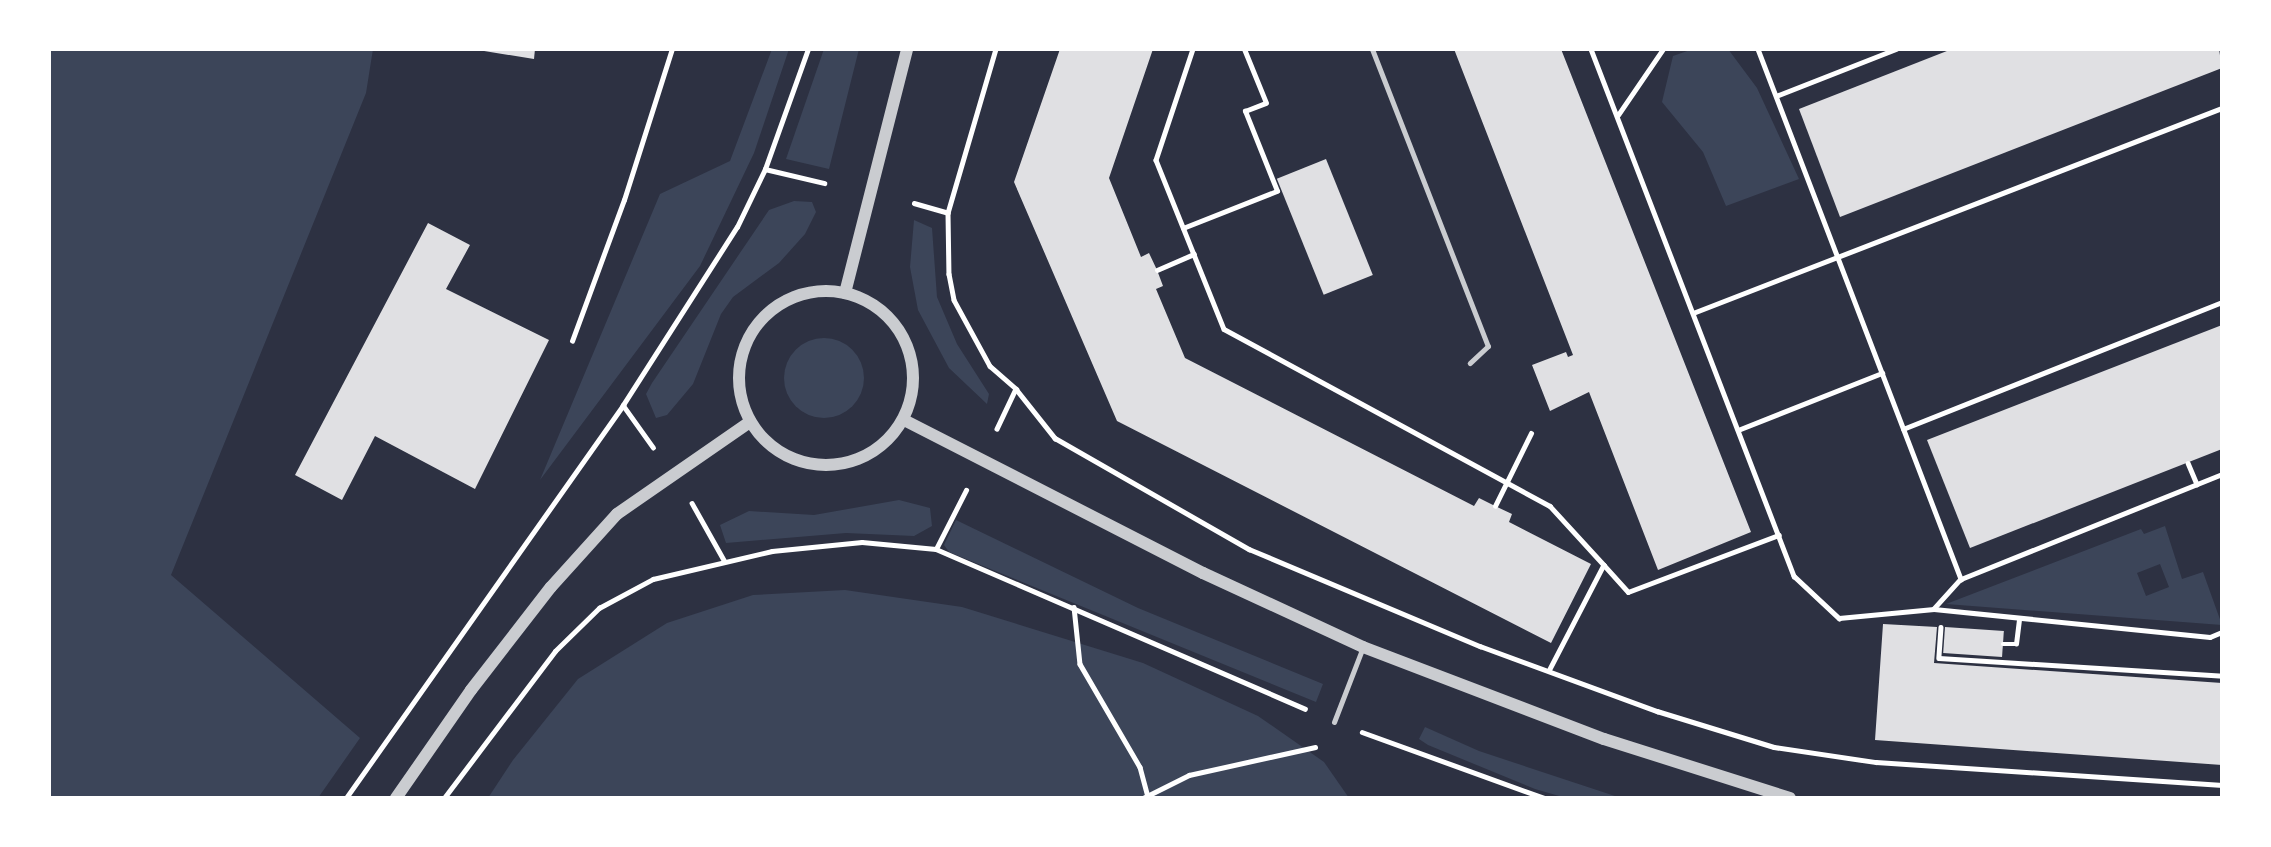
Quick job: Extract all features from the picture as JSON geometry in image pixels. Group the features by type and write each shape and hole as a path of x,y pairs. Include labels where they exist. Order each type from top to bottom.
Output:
{"street":[{"path":"845,293 907,49"},
{"path":"806,293 845,293 886,314 906,342 914,376 904,420 879,448 854,461 827,466 791,459 768,443 750,422 738,383 745,344 755,326 786,300 806,293"},
{"path":"904,420 984,458 1203,573 1363,648 1592,735 1790,798"},
{"path":"396,798 487,670 551,587 617,514 750,422"}],"lane":[{"path":"1372,49 1488,346 1469,363"},
{"path":"1334,722 1363,648"}],"path":[{"path":"572,341 625,200 672,49"},
{"path":"623,405 696,296 765,169 807,49"},
{"path":"996,49 948,213 954,300 990,366 1016,390 1055,438 1249,549 1467,641 1657,710 1774,747 1876,762 2222,785"},
{"path":"1193,49 1156,160 1224,329 1550,506 1628,592 1779,535"},
{"path":"1183,228 1277,191 1245,111 1266,103 1244,49"},
{"path":"1591,49 1794,576 1839,618 1934,609 2020,620 2210,637 2222,632"},
{"path":"1617,116 1663,49"},
{"path":"1758,49 1961,579"},
{"path":"1776,96 1896,49"},
{"path":"1693,313 2222,108"},
{"path":"765,169 824,183"},
{"path":"914,203 948,213"},
{"path":"1157,270 1194,254"},
{"path":"1903,429 2222,302"},
{"path":"1738,430 1882,373"},
{"path":"936,549 1016,390"},
{"path":"1495,506 1531,433"},
{"path":"2188,463 2197,484"},
{"path":"1934,609 1961,579 2222,474"},
{"path":"444,798 555,651 599,608 653,579 772,551 862,542 936,549 1074,606 1334,722 1544,798"},
{"path":"1550,669 1604,565"},
{"path":"1074,606 1080,664 1140,767 1145,796 1189,775 1312,748 1327,737 1334,722"},
{"path":"2003,644 2016,644 2020,620"},
{"path":"1941,627 1939,658 2222,676"}],"shaded area":[{"path":"49,49 373,49 366,93 171,575 360,738 318,798 49,798"},
{"path":"772,49 789,49 754,153 700,266 540,480 660,194 730,161"},
{"path":"824,49 859,49 829,169 786,159"},
{"path":"1693,49 1728,49 1757,88 1799,179 1726,206 1703,152 1662,102 1673,56"},
{"path":"794,201 812,202 816,212 805,234 779,263 733,297 721,314 693,384 667,415 656,418 646,394 652,383 769,210"},
{"path":"914,220 932,228 937,297 957,344 989,394 987,404 949,368 918,310 910,267"},
{"path":"824,338 839,341 852,350 861,363 864,378 861,393 852,406 839,415 824,418 809,415 796,406 787,393 784,378 787,363 796,350 809,341"},
{"path":"899,500 930,508 932,526 914,536 846,533 726,543 720,525 749,511 814,515"},
{"path":"956,520 1138,608 1323,684 1316,702 949,552 944,545"},
{"path":"2165,526 2182,579 2203,572 2222,625 1946,604 2141,529 2144,534","holes":["2160,564 2169,587 2146,596 2137,573"]},
{"path":"845,590 962,607 1143,663 1258,716 1324,762 1349,798 488,798 513,760 578,679 667,623 753,595"},
{"path":"1425,727 1479,751 1621,798 1566,798 1535,789 1428,745 1419,739"}],"building":[{"path":"472,49 535,49 534,59"},
{"path":"1060,49 1153,49 1109,178 1141,257 1149,253 1157,270 1163,286 1156,289 1185,358 1474,506 1479,498 1512,514 1509,522 1591,564 1551,643 1117,421 1014,182"},
{"path":"1454,49 1561,49 1751,532 1658,570 1589,392 1550,411 1532,365 1566,352 1568,357 1573,355"},
{"path":"1952,49 2219,49 2222,68 1840,217 1799,109"},
{"path":"1326,159 1373,275 1324,295 1277,179"},
{"path":"428,223 470,245 446,289 549,340 475,489 375,436 342,500 295,475"},
{"path":"2222,325 2222,449 1970,548 1927,440"},
{"path":"1883,624 1937,627 1934,663 2222,683 2222,765 1875,740"},
{"path":"1945,627 2004,631 2002,657 1943,653"}]}
